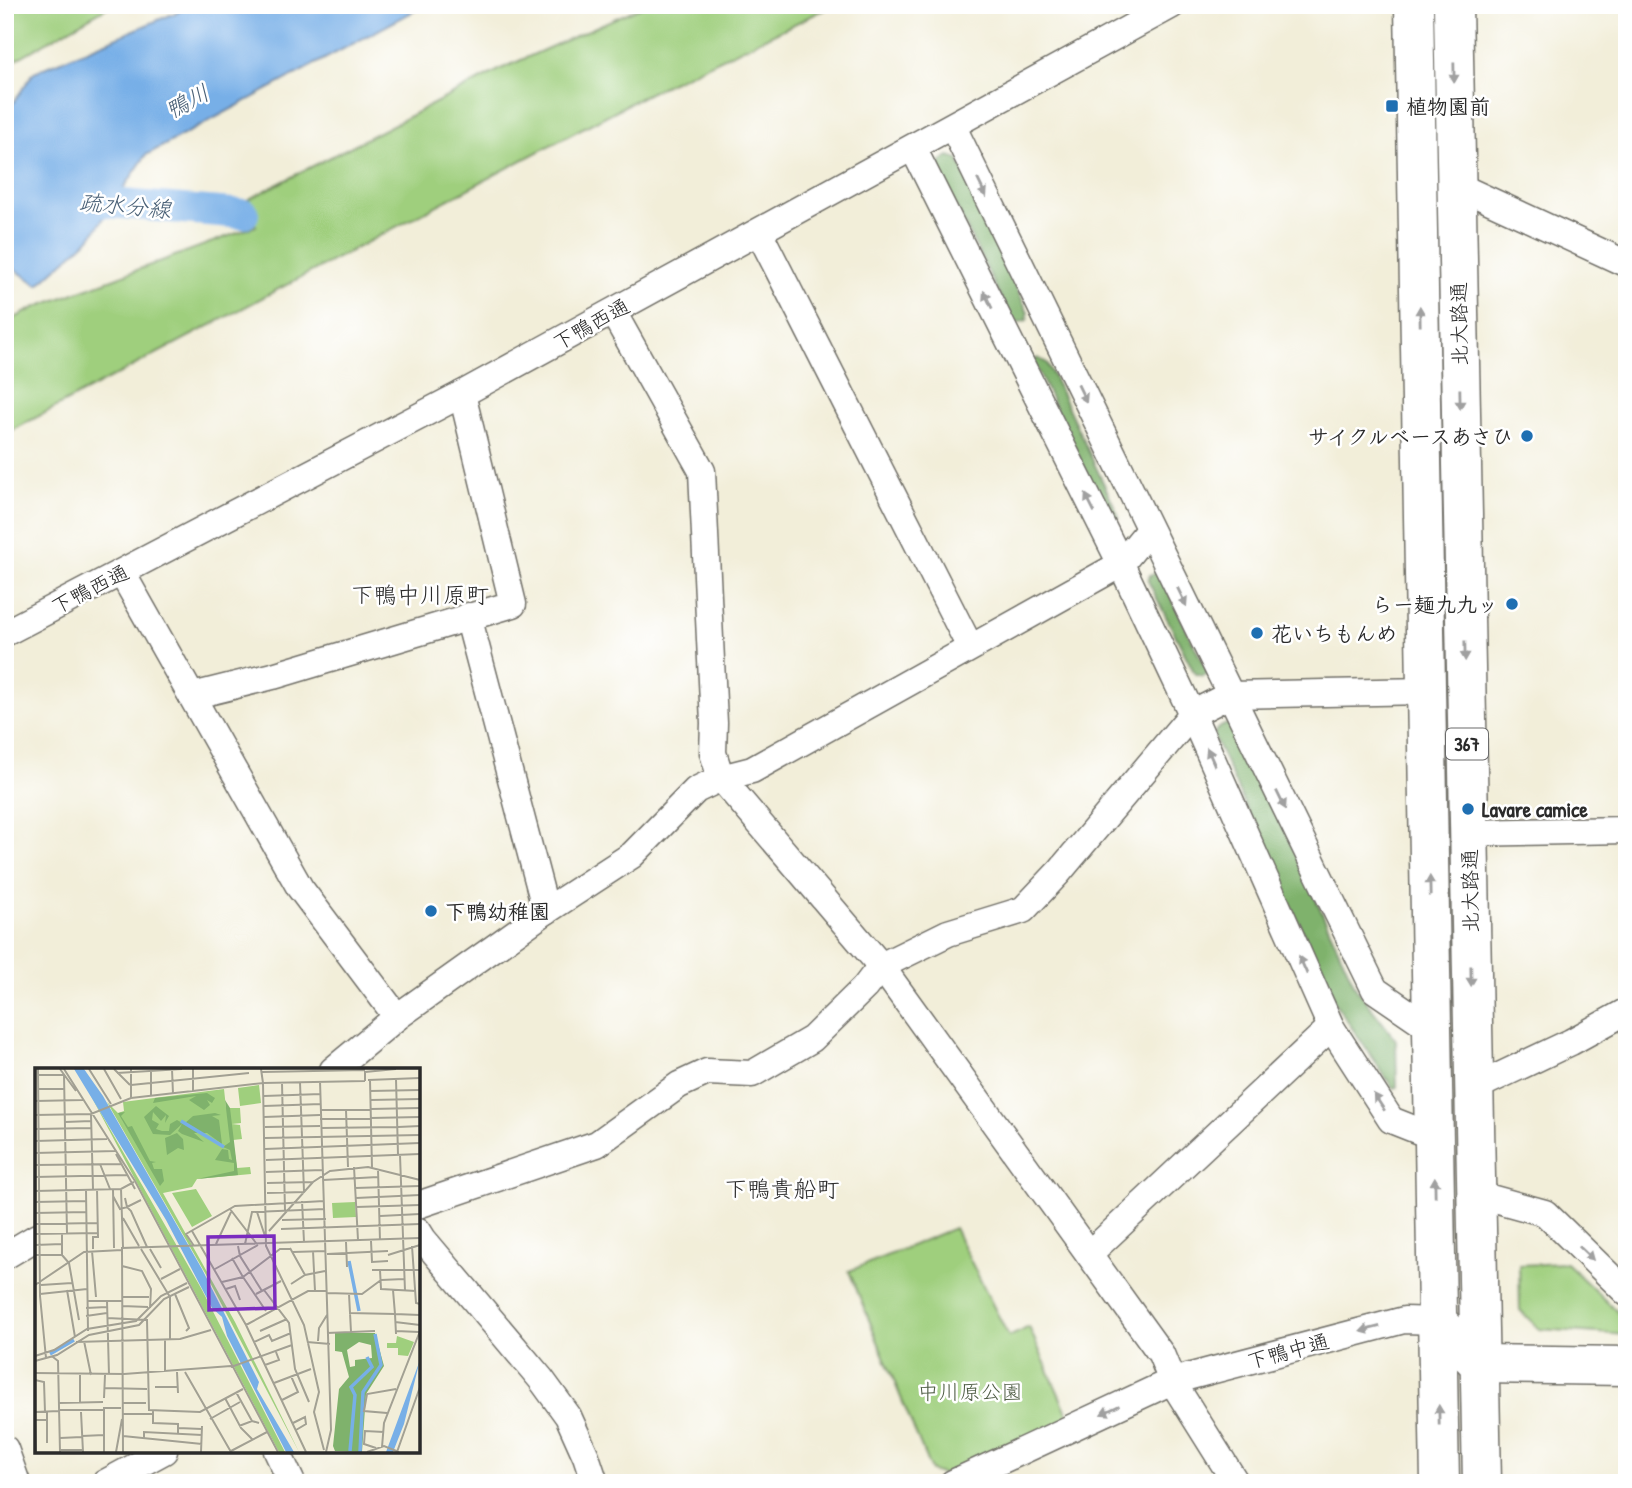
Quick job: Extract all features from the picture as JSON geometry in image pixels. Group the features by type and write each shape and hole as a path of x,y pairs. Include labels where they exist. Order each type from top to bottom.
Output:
{"main road":[{"name":"北大路通","path":"1414,5 1440,1483"},
{"name":"北大路通","path":"1453,5 1482,1483"},
{"path":"1437,1321 1479,1364 1627,1366"}],"street":[{"name":"下鴨西通","path":"5,633 462,394 1172,5"},
{"path":"953,127 1375,990 1432,1029"},
{"path":"913,148 1121,564 1192,714 1331,1027 1391,1120 1434,1137"},
{"path":"1456,185 1627,264"},
{"path":"760,232 970,647"},
{"path":"612,312 702,471 714,723 713,754 720,778 881,967 1161,1354 1172,1381 1236,1483"},
{"path":"192,696 273,676 513,604 462,394"},
{"path":"335,1068 397,1017 546,911 632,855 696,790 720,778 752,770 1121,564 1149,530"},
{"path":"122,573 300,888 397,1017"},
{"path":"468,617 546,911"},
{"path":"420,1204 597,1144 678,1085 707,1072 752,1074 812,1039 865,987 881,967 948,933 1023,909 1059,872 1192,714 1229,695 1427,691"},
{"path":"1468,833 1627,830"},
{"path":"1474,1088 1571,1042 1627,1011"},
{"path":"1088,1254 1331,1027"},
{"path":"1476,1194 1545,1213 1627,1293"},
{"path":"5,1256 35,1238"},
{"path":"420,1238 541,1380 568,1416 595,1483"},
{"name":"下鴨中通","path":"953,1483 1172,1381 1404,1320 1437,1321"},
{"path":"5,1448 17,1483"},
{"path":"105,1483 160,1453"},
{"path":"278,1453 292,1483"}],"green space":[{"path":"5,5 111,5 5,66"},
{"path":"645,5 834,5 649,93 5,434 5,323 34,308 256,226 245,201 501,69"},
{"path":"949,156 958,159 1028,313 1027,320 1014,324 938,170 941,161"},
{"path":"1038,358 1047,363 1117,512 1119,517 1110,523 1033,361"},
{"path":"1150,575 1160,575 1208,673 1203,676 1195,674 1148,581"},
{"path":"1227,724 1238,727 1356,988 1396,1040 1397,1087 1393,1088 1335,1003 1214,737 1218,728"},
{"name":"中川原公園","path":"954,1228 1009,1337 1029,1327 1070,1419 944,1475 931,1471 849,1271"},
{"path":"1566,1263 1627,1321 1627,1335 1539,1329 1520,1310 1519,1265"}],"water":[{"name":"鴨川","path":"194,5 425,5 146,155 91,237 38,285 5,263 5,115 34,72"}],"waterway":[{"name":"疏水分線","path":"73,200 244,214"}],"place":[{"name":"植物園前","path":"1392,106"},
{"name":"サイクルベースあさひ","path":"1527,436"},
{"name":"らー麺九九ッ","path":"1512,604"},
{"name":"花いちもんめ","path":"1257,633"},
{"name":"Lavare camice","path":"1468,809"},
{"name":"下鴨幼稚園","path":"431,911"}],"district":[{"name":"下鴨中川原町","path":"420,594"},
{"name":"下鴨貴船町","path":"782,1188"}]}
